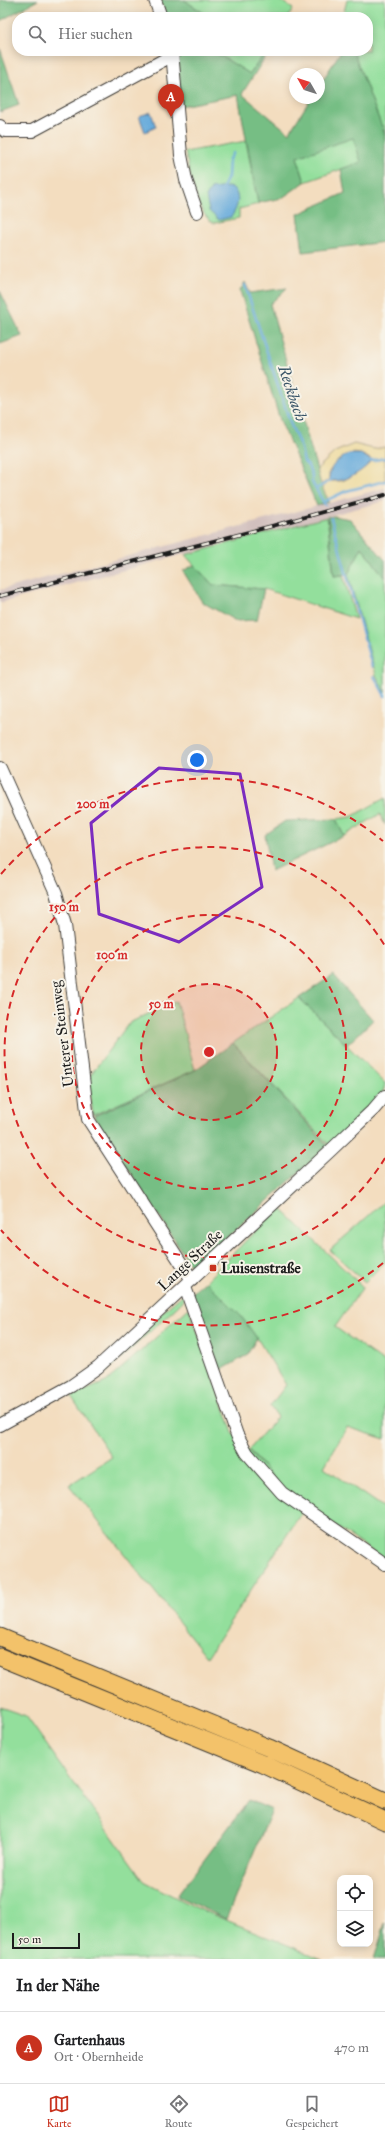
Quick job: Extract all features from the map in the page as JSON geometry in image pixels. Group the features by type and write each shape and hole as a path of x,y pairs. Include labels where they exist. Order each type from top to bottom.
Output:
{"highway":[{"path":"0,1637 270,1748 385,1801"},
{"path":"0,1657 263,1764 385,1821"}],"street":[{"path":"155,0 160,12"},
{"path":"0,126 5,131 32,131 167,56"},
{"path":"172,56 181,155 186,180 197,212"},
{"name":"Unterer Steinweg","path":"0,768 56,893 65,925 88,1119 189,1284"},
{"name":"Lange Straße","path":"0,1425 71,1386 98,1367 189,1284 373,1110 385,1096"},
{"path":"189,1284 237,1435 247,1453 282,1493 385,1564"}],"highlighted area":[{"path":"159,768 240,774 262,887 179,942 99,914 91,823"}],"shaded area":[{"path":"385,488 385,501 0,603 0,590"}],"green space":[{"path":"0,0 38,0 16,12 12,12 12,14 0,21"},
{"path":"160,0 184,0 202,12 164,12"},
{"path":"184,0 280,0 293,9 291,12 202,12"},
{"path":"347,0 385,0 385,135 355,56 373,56 373,12 344,12"},
{"path":"0,48 19,105 0,112"},
{"path":"177,56 221,56 250,74 263,56 266,56 242,94 289,133 307,104 325,104 325,76 338,56 355,56 385,135 385,242 303,252 298,214 345,193 341,169 361,162 353,138 297,157 305,182 282,198 258,203 238,95 181,106"},
{"path":"221,56 263,56 250,74"},
{"path":"353,137 362,162 305,182 297,157"},
{"path":"246,141 258,204 239,209 239,218 214,223 202,211 198,202 191,180 185,152"},
{"path":"245,282 250,293 287,288 270,304 321,484 329,502 317,506 280,420 240,291"},
{"path":"0,291 22,336 0,344"},
{"path":"334,516 350,519 385,560 385,578 362,547 348,574 334,576 328,517"},
{"path":"327,517 334,576 343,575 356,619 264,589 213,585 185,555"},
{"path":"362,547 385,578 385,693 376,675 348,574"},
{"path":"194,565 213,585 264,589 257,620 236,621 202,602 183,571"},
{"path":"385,798 385,825 380,814 344,836 336,819 351,817"},
{"path":"336,819 344,836 271,871 265,835 285,821"},
{"path":"333,975 373,1020 347,1045 299,998"},
{"path":"299,998 385,1083 379,1099 372,1108 331,1147 233,1043"},
{"path":"176,1001 195,1070 93,1115 88,1078 129,1023"},
{"path":"233,1043 328,1146 193,1269 94,1116 195,1070"},
{"path":"385,1201 385,1262 365,1282 330,1250"},
{"path":"279,1207 363,1287 335,1327 385,1363 385,1439 347,1427 324,1467 385,1509 385,1560 284,1491 249,1450 277,1417 270,1406 286,1385 257,1338 240,1315 206,1281"},
{"path":"206,1281 240,1315 257,1338 247,1355 220,1371 192,1293"},
{"path":"182,1295 184,1297 179,1305 104,1374 80,1384"},
{"path":"189,1308 233,1433 302,1512 207,1657 69,1485 112,1457 71,1396 106,1382"},
{"path":"0,1707 26,1716 144,1881 194,1907 322,1959 0,1959"},
{"path":"249,1800 272,1810 226,1919 177,1896"},
{"path":"385,1923 385,1959 374,1959"}],"sand":[{"path":"354,444 374,449 385,447 385,457 372,460 365,456 353,453 344,457 329,471 329,480 321,484 317,469 335,452"},
{"path":"385,459 385,480 346,491 328,499 322,487 330,481 343,481 363,469 372,461"}],"water":[{"path":"151,112 156,127 145,132 139,116"},
{"path":"228,187 234,189 236,192 238,200 235,211 231,217 219,220 209,211 206,197 211,189"},
{"path":"348,454 361,454 372,461 353,476 342,480 329,481 330,471 334,464"}],"waterway":[{"name":"Reckbach","path":"222,190 228,177 229,159 233,153"},
{"name":"Reckbach","path":"245,285 291,425 301,448 304,462 308,466 312,475 312,482 325,505"},
{"path":"370,461 385,458"},
{"path":"316,489 331,480"},
{"path":"323,502 346,491 385,481"},
{"name":"Reckbach","path":"331,518 372,667"},
{"name":"Reckbach","path":"374,676 385,696"}],"railway":[{"path":"0,596 272,526 385,495"}],"place":[{"name":"Gartenhaus","path":"171,117"},
{"name":"Luisenstraße","path":"213,1268"}]}
